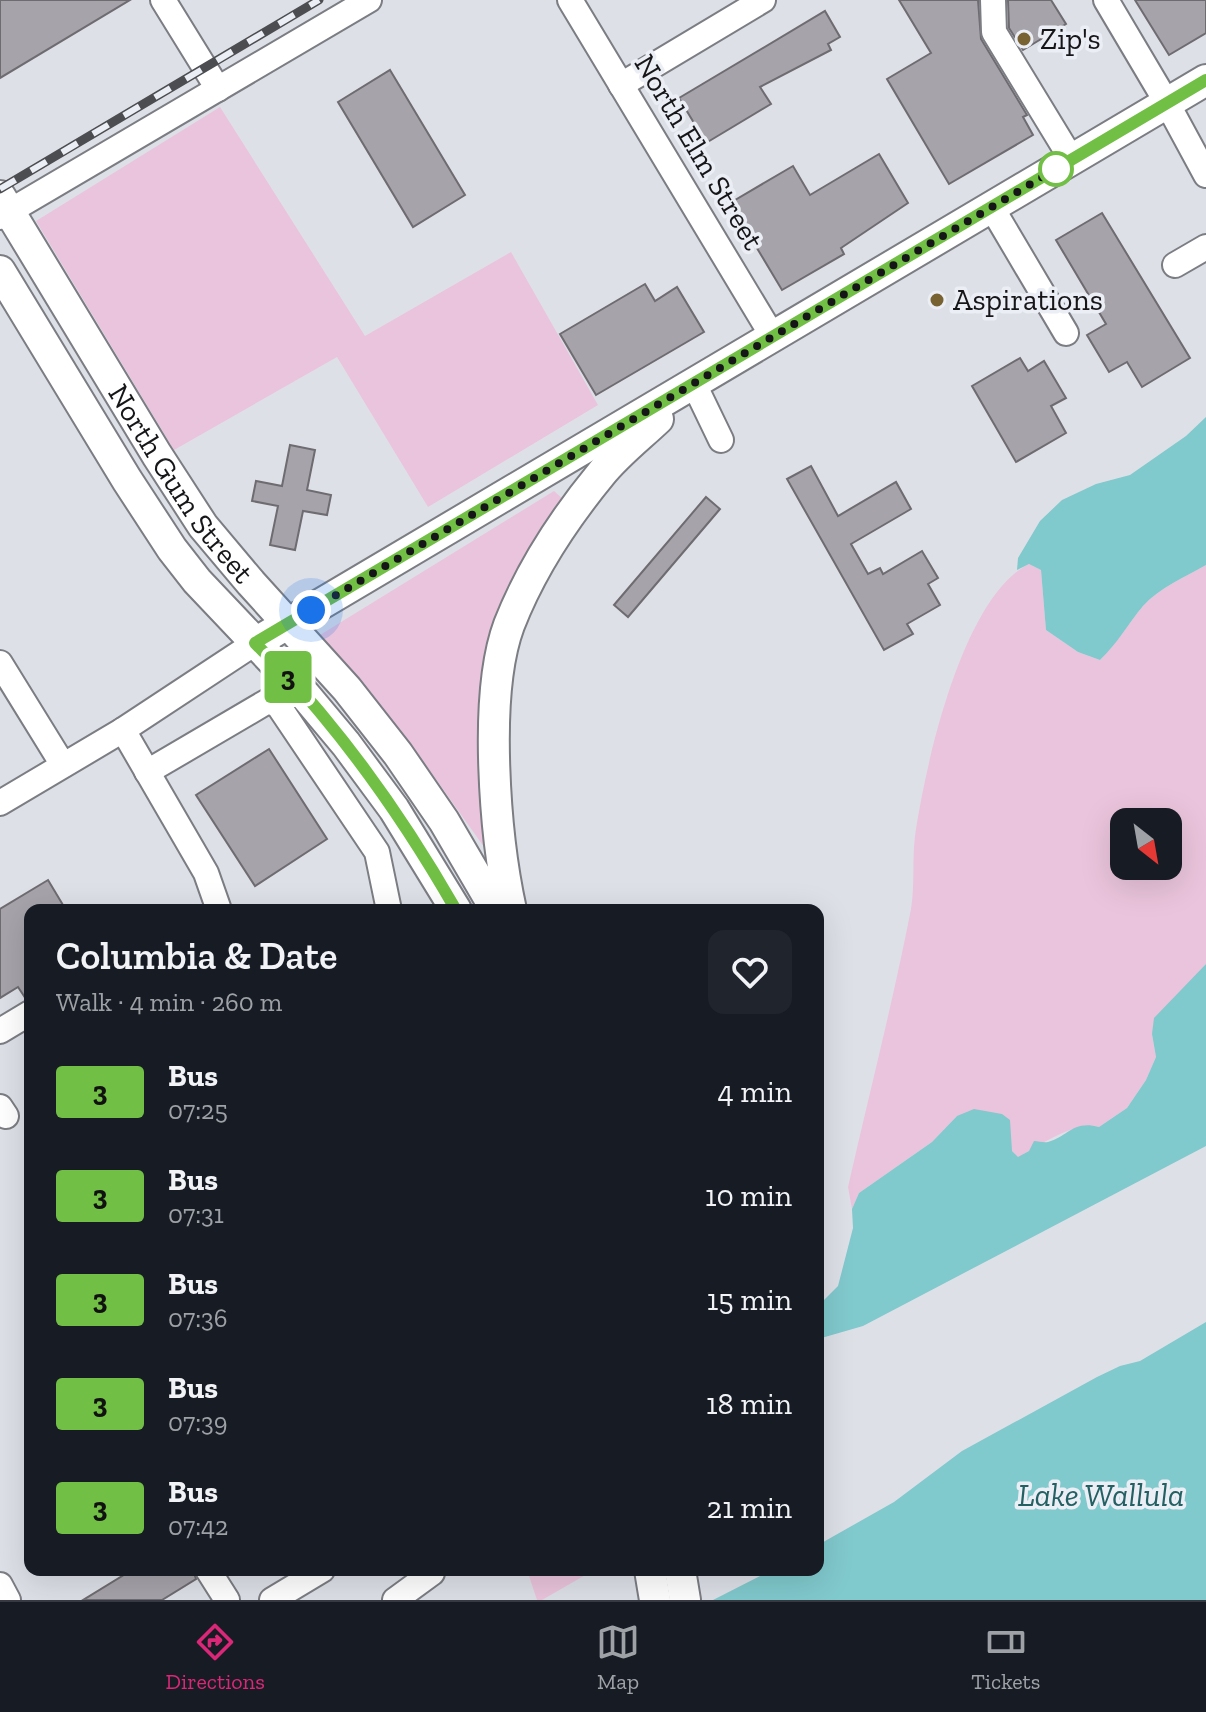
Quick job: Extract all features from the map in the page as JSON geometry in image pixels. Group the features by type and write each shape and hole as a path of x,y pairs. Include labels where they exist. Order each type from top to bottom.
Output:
{"main road":[{"path":"255,643 1206,80"},
{"name":"North Gum Street","path":"3,208 180,493 228,557 373,722 440,814 492,904"},
{"name":"North Gum Street","path":"0,271 172,549 197,581 322,715 409,832 452,904"},
{"path":"510,904 500,839 494,728 498,671 508,627 533,573 602,472 694,384"},
{"path":"651,1576 655,1600"},
{"path":"681,1576 685,1600"}],"street":[{"path":"163,0 218,89"},
{"path":"3,208 218,89 369,0"},
{"name":"North Elm Street","path":"570,0 773,337"},
{"path":"621,85 763,0"},
{"path":"993,0 994,32 1072,160"},
{"path":"1106,0 1206,175"},
{"path":"992,208 1066,333"},
{"path":"1175,265 1206,247"},
{"path":"694,384 721,440"},
{"path":"0,803 123,730 255,643"},
{"path":"0,663 63,765"},
{"path":"147,772 268,701 278,705 377,852 388,904"},
{"path":"123,730 206,873 212,904"},
{"path":"377,852 440,814"},
{"path":"0,1031 24,1017"},
{"path":"212,1576 227,1600"},
{"path":"272,1600 312,1576"},
{"path":"395,1600 428,1576"},
{"path":"0,1585 8,1600"}],"shaded area":[{"path":"220,107 365,336 511,252 598,405 428,507 337,357 174,450 36,221"},
{"path":"554,491 564,500 516,585 489,854 423,761 320,635"},
{"path":"1029,564 1041,570 1046,630 1078,652 1100,660 1149,600 1206,565 1206,964 1152,1034 1156,1057 1146,1080 1127,1108 1099,1127 1079,1127 1046,1141 1018,1158 957,1116 932,1142 859,1193 852,1209 848,1187 911,909 915,836 928,769 951,686 984,611 1005,582"},
{"path":"529,1576 584,1576 542,1600 537,1600"}],"water":[{"path":"1206,417 1206,565 1149,600 1100,660 1078,652 1046,630 1041,570 1029,564 1017,570 1018,558 1040,521 1062,500 1096,484 1130,475 1186,436"},
{"path":"1206,964 1206,1146 863,1326 824,1337 824,1300 838,1286 853,1228 852,1209 859,1193 932,1142 957,1116 974,1109 1002,1114 1010,1120 1012,1151 1018,1157 1029,1151 1034,1141 1055,1140 1076,1127 1099,1127 1127,1108 1146,1080 1156,1057 1152,1034 1154,1018"},
{"name":"Lake Wallula","path":"1206,1322 1206,1600 713,1600 760,1576 824,1576 824,1542 894,1502 962,1451 1097,1377 1140,1361"}],"building":[{"path":"0,0 130,0 0,78"},
{"path":"899,0 978,0 981,39 1027,115 1023,117 1033,135 949,184 887,79 931,53"},
{"name":"Zip's","path":"1008,0 1051,0 1066,24 1023,50 1009,28"},
{"path":"1135,0 1206,0 1206,33 1169,55"},
{"path":"825,11 840,37 828,44 831,50 760,87 771,104 706,143 679,98"},
{"path":"390,70 465,195 413,227 338,102"},
{"path":"879,154 908,203 841,248 844,254 782,290 730,203 793,166 810,195"},
{"path":"1102,213 1190,358 1142,387 1127,362 1109,372 1087,335 1106,324 1056,240"},
{"path":"645,284 655,301 677,287 704,332 596,395 560,334"},
{"path":"1020,358 1028,371 1044,361 1066,398 1051,406 1066,433 1016,462 972,386"},
{"path":"290,445 315,450 307,490 331,495 327,515 303,511 295,550 270,545 278,506 252,501 256,481 282,486"},
{"path":"811,466 838,516 896,482 911,509 851,544 868,574 880,568 883,574 922,551 938,578 928,584 940,605 907,624 913,634 884,650 787,479"},
{"path":"706,497 720,509 628,617 614,605"},
{"path":"269,749 327,839 255,886 196,795"},
{"path":"48,880 62,904 24,904 24,996 18,987 0,998 0,909"},
{"path":"122,1576 195,1576 196,1579 162,1600 83,1600"}],"railway":[{"path":"0,189 319,0"}],"bus line":[{"name":"3","path":"453,904 394,809 358,760 305,695 255,643 1206,80"}],"place":[{"name":"Zip's","path":"1024,39"},
{"name":"Aspirations","path":"937,300"}],"route":[{"path":"311,610 1056,169"}]}
